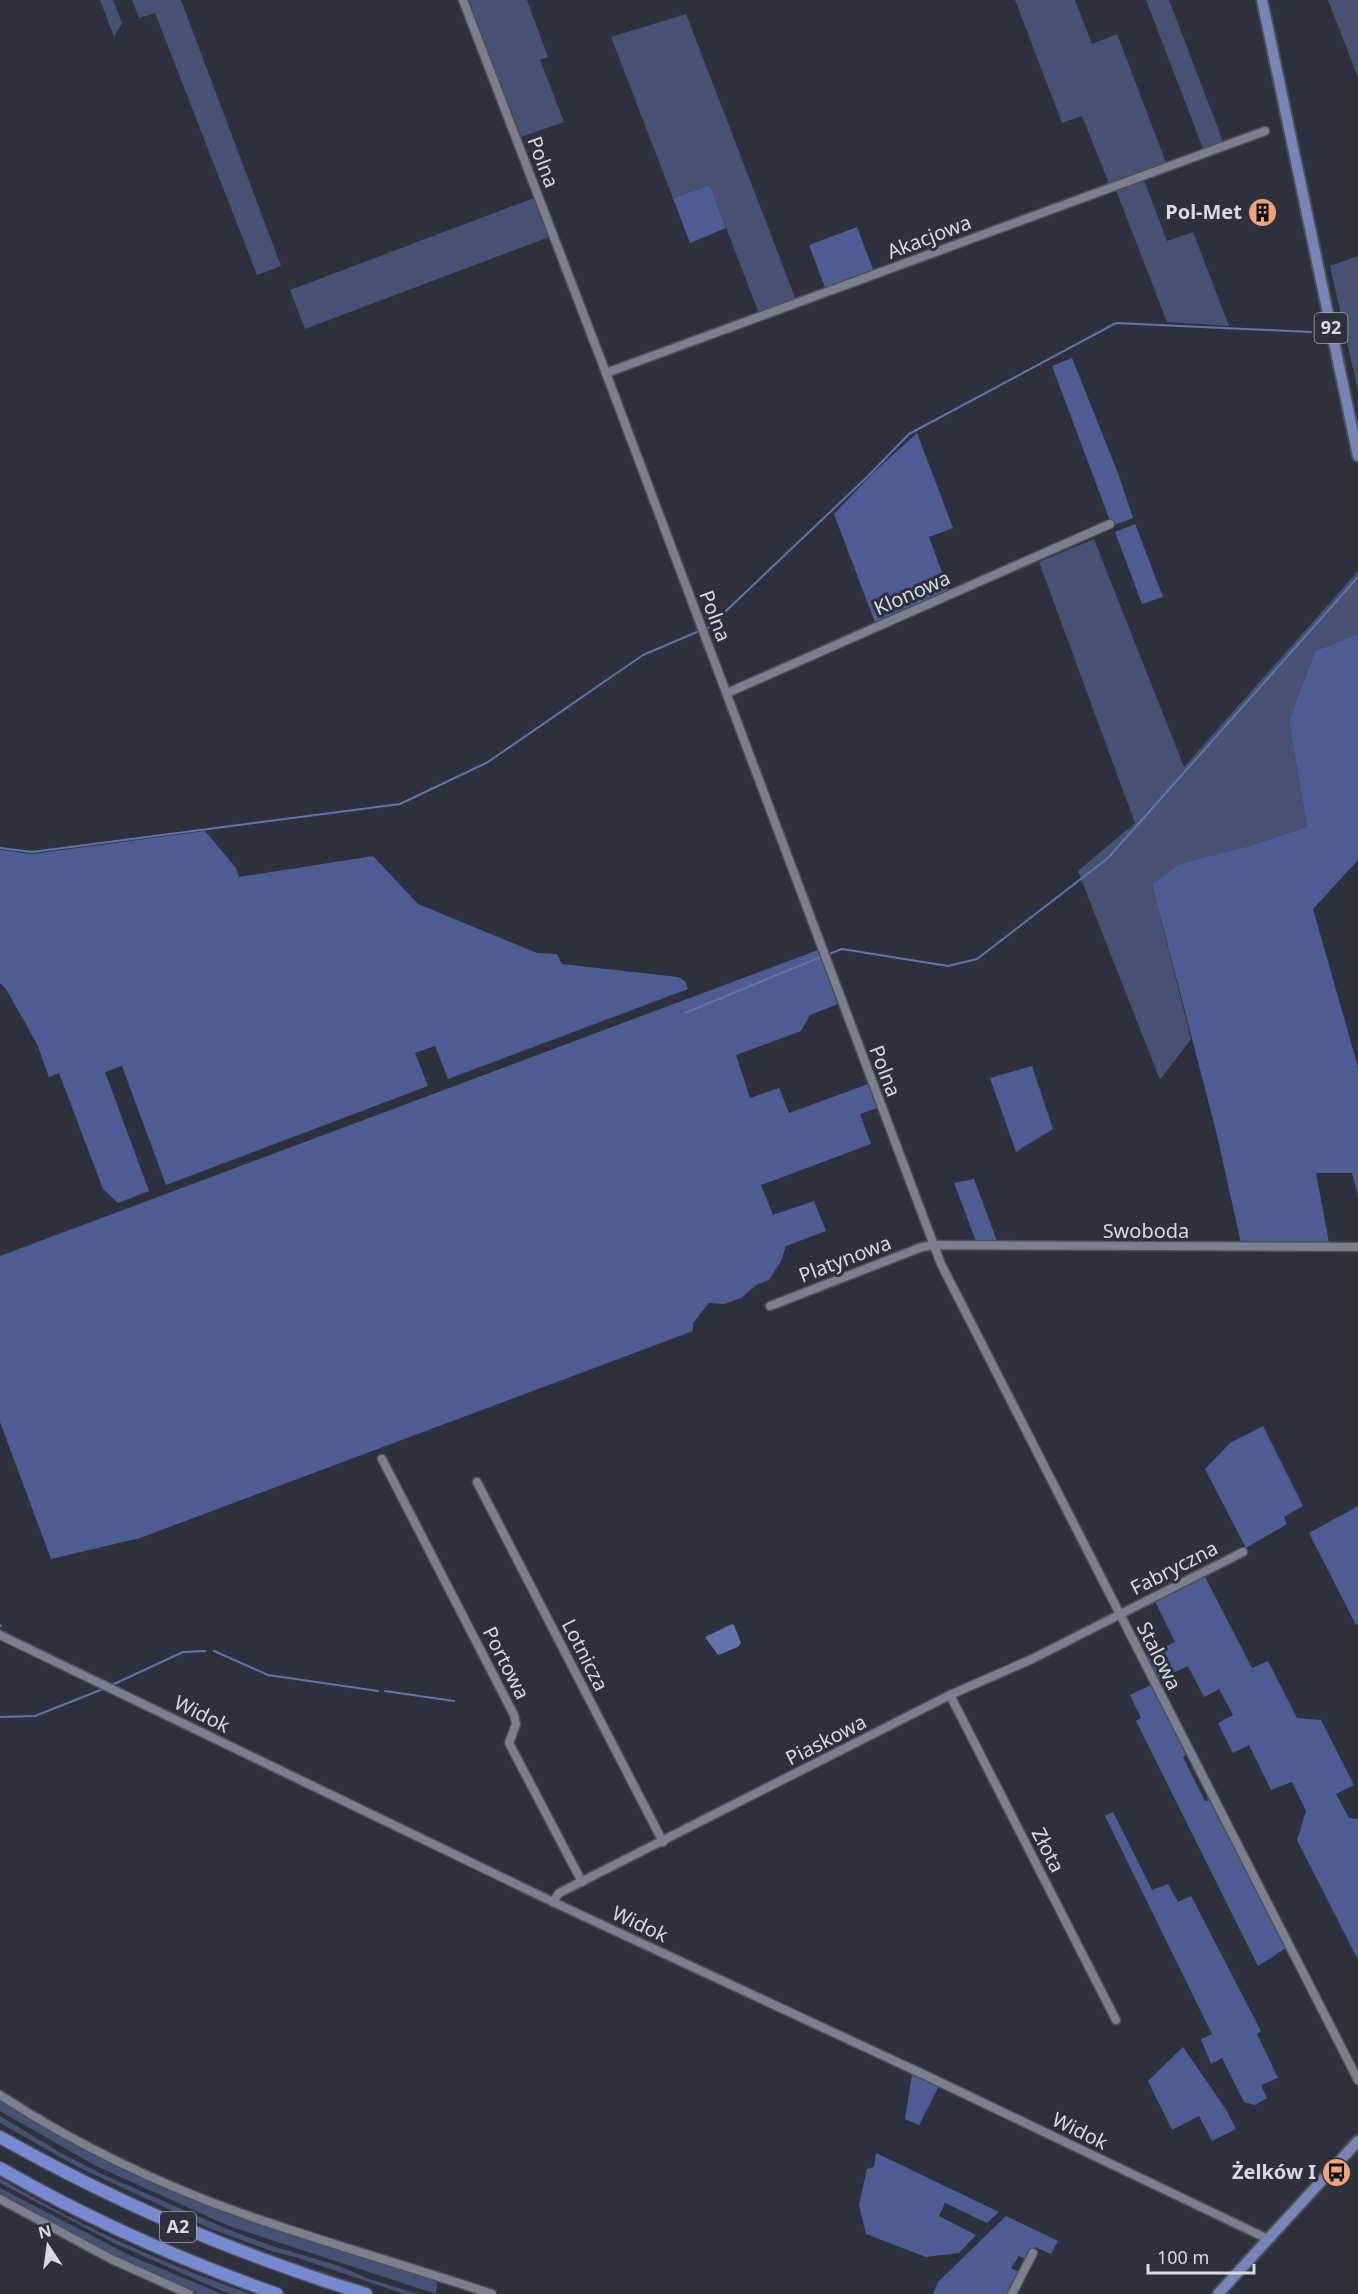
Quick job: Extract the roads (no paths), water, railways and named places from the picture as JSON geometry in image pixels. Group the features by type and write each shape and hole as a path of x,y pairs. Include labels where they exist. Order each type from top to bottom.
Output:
{"highway":[{"name":"A2","path":"0,2137 64,2173 171,2224 242,2252 366,2294"},
{"name":"A2","path":"0,2168 144,2241 277,2294"}],"main road":[{"name":"92","path":"1262,0 1358,456"},
{"path":"1218,2294 1358,2141"}],"street":[{"name":"Polna","path":"463,0 727,693 933,1245"},
{"name":"Akacjowa","path":"606,373 1264,131"},
{"name":"Klonowa","path":"727,693 1110,524"},
{"name":"Swoboda","path":"933,1245 1358,1247"},
{"name":"Platynowa","path":"770,1306 922,1247 933,1245"},
{"name":"Stalowa","path":"933,1245 1358,2080"},
{"name":"Portowa","path":"382,1459 514,1715 516,1724 509,1743 582,1882"},
{"name":"Lotnicza","path":"477,1482 663,1842"},
{"name":"Fabryczna","path":"1119,1614 1243,1552"},
{"name":"Piaskowa","path":"553,1902 559,1893 950,1695 1032,1659 1119,1614"},
{"name":"Widok","path":"0,1635 553,1902 938,2081 1268,2239"},
{"name":"Złota","path":"950,1695 1116,2020"},
{"path":"0,2095 116,2160 185,2192 257,2219 492,2294"},
{"path":"0,2199 111,2259 189,2294"},
{"path":"1012,2294 1033,2253"}],"waterway":[{"path":"708,628 909,434 1116,323 1311,332"},
{"path":"829,954 842,949 948,966 977,959 1108,858 1358,577"},
{"path":"0,848 32,852 400,804 488,762 643,655 697,632"},
{"path":"685,1013 823,956"},
{"path":"112,1685 183,1652 205,1651"},
{"path":"214,1651 268,1675 378,1691"},
{"path":"0,1717 35,1716 103,1689"},
{"path":"385,1691 454,1701"}],"place":[{"name":"Pol-Met","path":"1263,212"},
{"name":"Żelków I","path":"1337,2172"}]}
